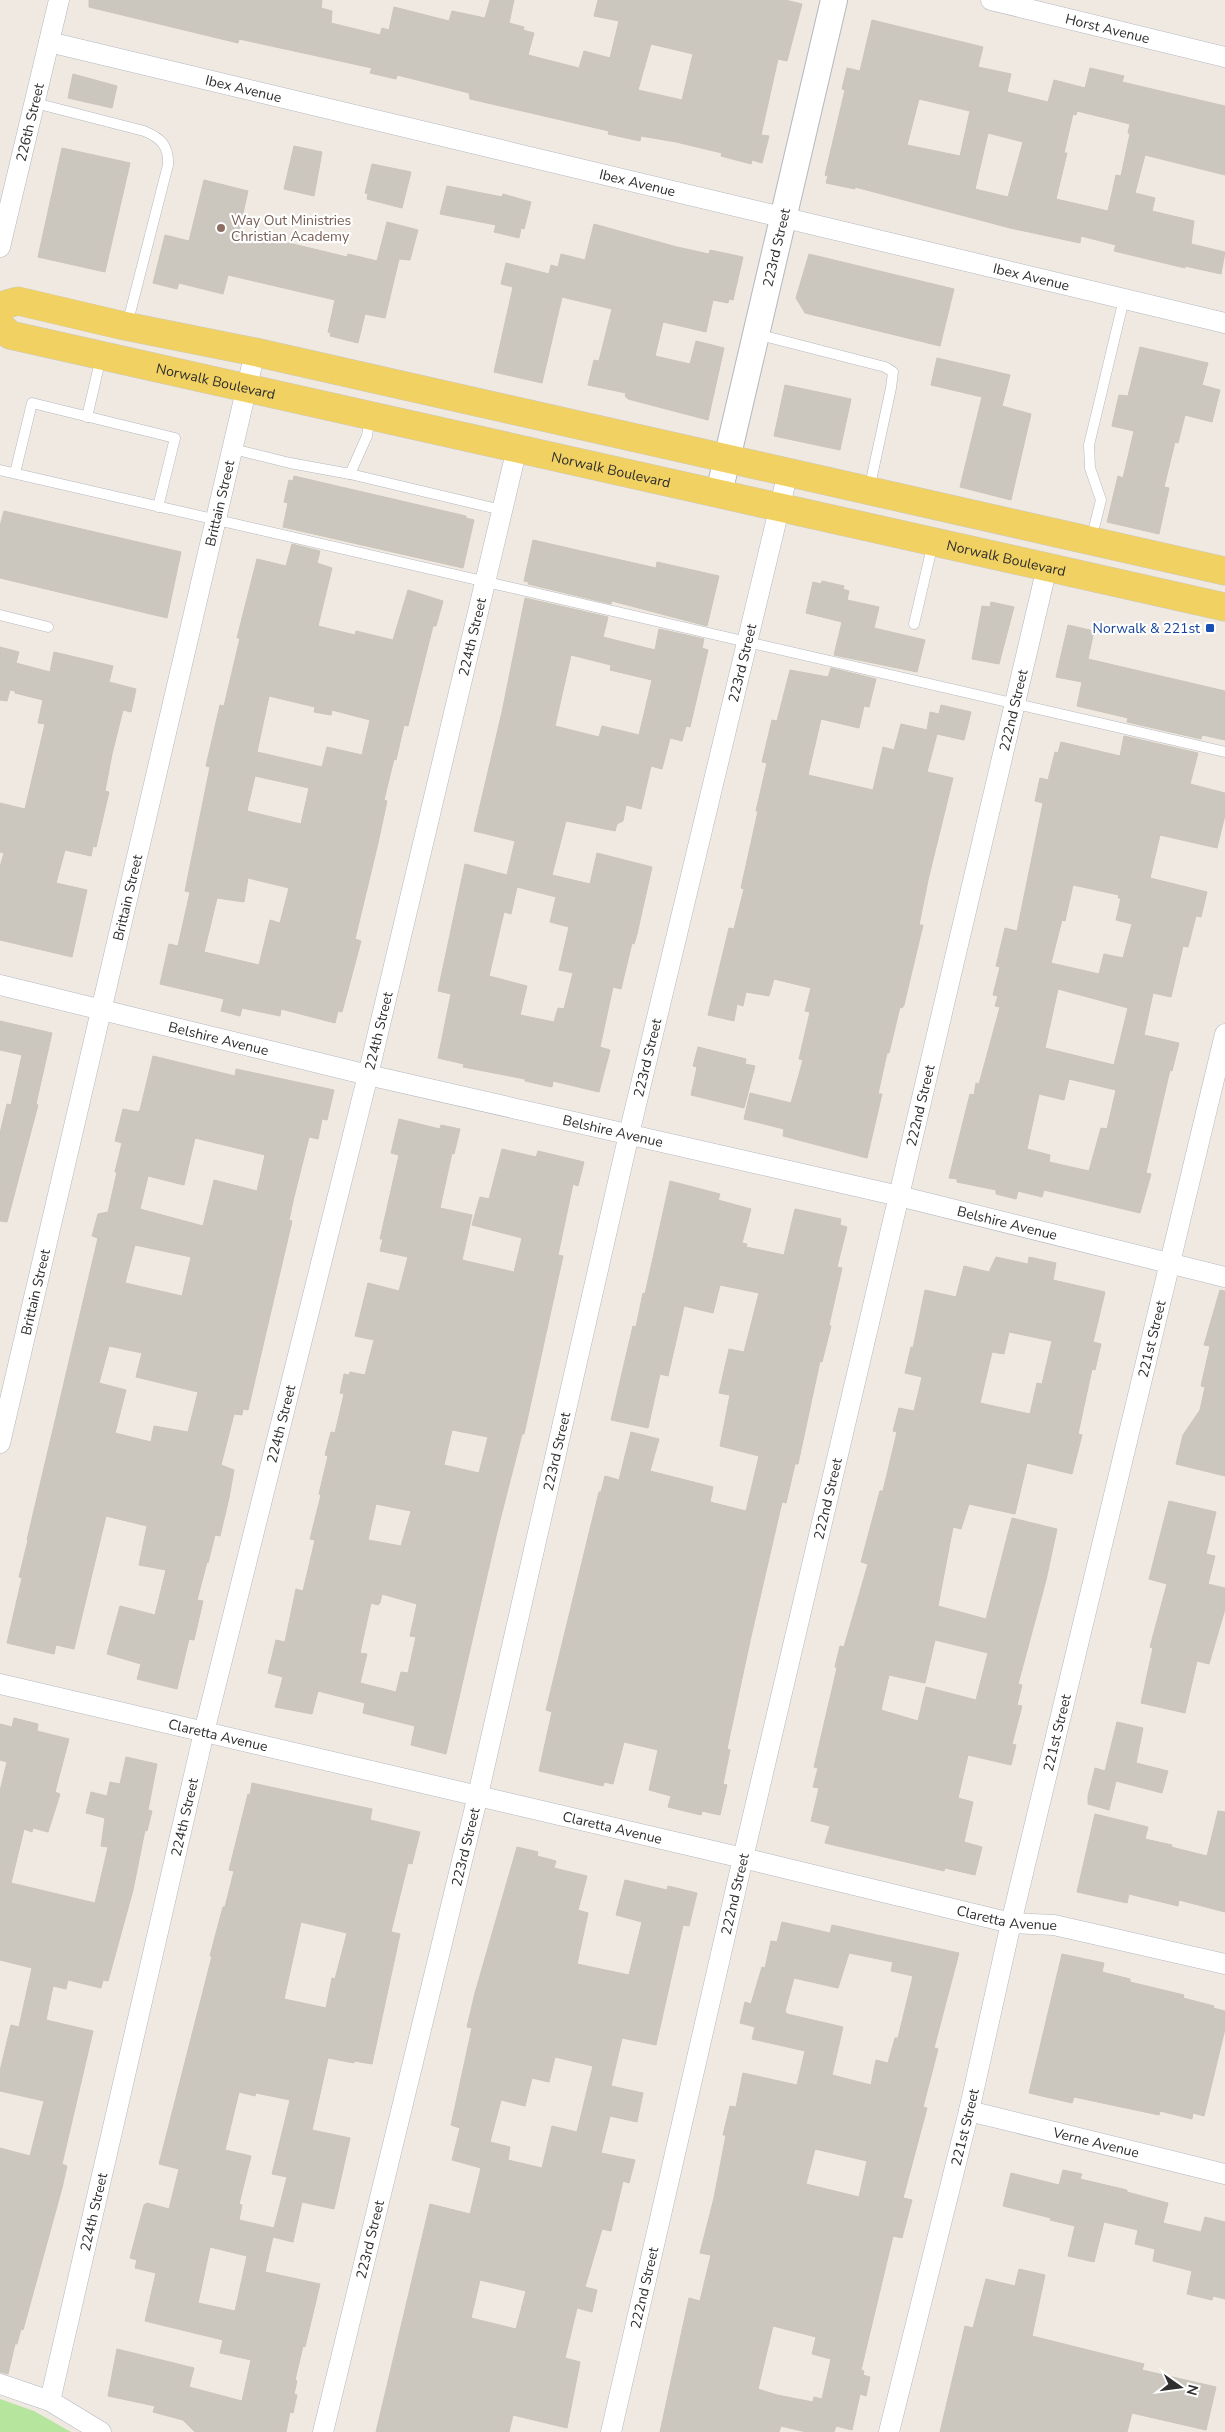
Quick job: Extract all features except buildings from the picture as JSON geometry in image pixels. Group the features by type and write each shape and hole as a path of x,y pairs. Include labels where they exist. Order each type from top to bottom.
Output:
{"main road":[{"path":"0,306 18,301 127,326 255,352 1225,571"},
{"name":"Norwalk Boulevard","path":"0,325 10,335 101,356 1225,607"}],"street":[{"name":"226th Street","path":"0,247 59,0"},
{"name":"223rd Street","path":"719,494 834,0"},
{"name":"Horst Avenue","path":"991,0 1225,57"},
{"name":"Ibex Avenue","path":"49,42 1225,323"},
{"name":"Brittain Street","path":"0,1443 100,1008 217,521 255,352"},
{"name":"224th Street","path":"50,2401 204,1732 368,1075 517,448"},
{"name":"223rd Street","path":"323,2432 478,1795 629,1134 788,472"},
{"name":"222nd Street","path":"611,2432 743,1858 1047,567"},
{"name":"Belshire Avenue","path":"0,985 368,1075 899,1196 1225,1277"},
{"name":"221st Street","path":"889,2432 969,2111 1011,1923 1225,1034"},
{"name":"Claretta Avenue","path":"0,1684 478,1795 1011,1923 1054,1925 1225,1964"},
{"name":"Verne Avenue","path":"969,2111 1225,2174"},
{"path":"0,2384 50,2401 101,2432"}],"lane":[{"path":"34,103 144,131 158,137 164,144 168,155 168,165 127,326"},
{"path":"1091,541 1101,500 1090,468 1089,445 1124,299"},
{"path":"755,333 885,367 892,372 891,388 869,491"},
{"path":"87,417 101,356"},
{"path":"15,474 32,403 175,438 158,507"},
{"path":"350,474 366,436 370,415"},
{"path":"233,449 502,510"},
{"path":"0,470 1225,752"},
{"path":"914,624 933,542"},
{"path":"0,615 48,627"}],"green space":[{"path":"0,2399 34,2411 71,2432 0,2432"}],"place":[{"name":"Way Out Ministries Christian Academy","path":"221,228"},
{"name":"Norwalk & 221st","path":"1210,628"}]}
